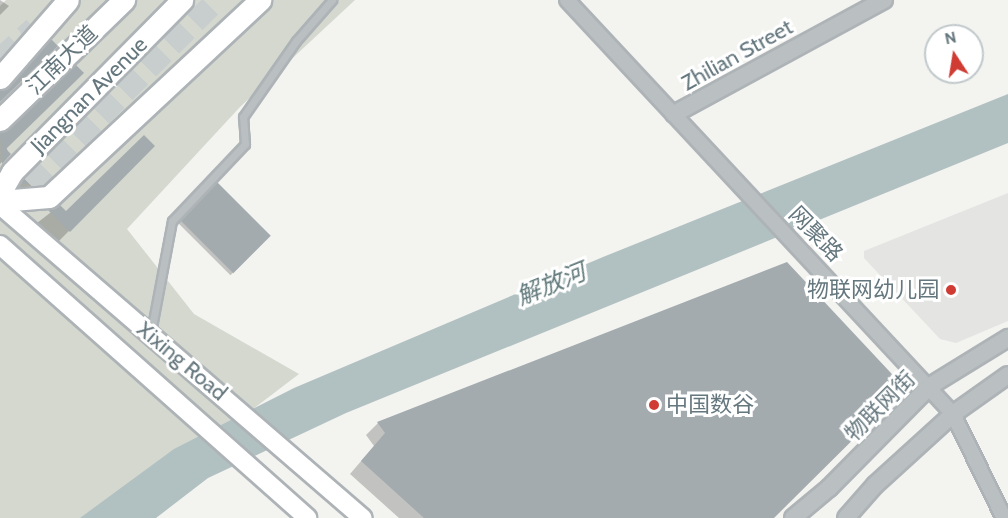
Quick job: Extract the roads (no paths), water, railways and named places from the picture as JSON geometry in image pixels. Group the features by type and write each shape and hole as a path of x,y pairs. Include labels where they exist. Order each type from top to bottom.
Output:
{"main road":[{"path":"0,78 68,0"},
{"name":"江南大道","path":"0,120 124,0"},
{"name":"Jiangnan Avenue","path":"0,194 12,172 182,0"},
{"path":"0,203 49,197 260,0"},
{"name":"Xixing Road","path":"0,203 151,335 238,407 363,518"},
{"name":"Xixing Road","path":"0,245 307,518"}],"street":[{"name":"网聚路","path":"567,0 930,386 953,414 1004,518"},
{"name":"Zhilian Street","path":"675,114 884,0"},
{"name":"物联网街","path":"793,518 829,488 930,386 1008,338"},
{"path":"846,518 875,485 953,414 1008,375"}],"lane":[{"path":"151,335 172,221 245,144 243,117 296,41 332,0"}],"water":[{"name":"解放河","path":"1008,94 1008,143 346,413 208,478 156,518 80,518 174,449 294,388 603,257"}],"tunnel":[{"path":"8,209 217,0"},
{"path":"0,59 34,28"}],"place":[{"name":"物联网幼儿园","path":"951,290"},
{"name":"中国数谷","path":"654,405"}]}
